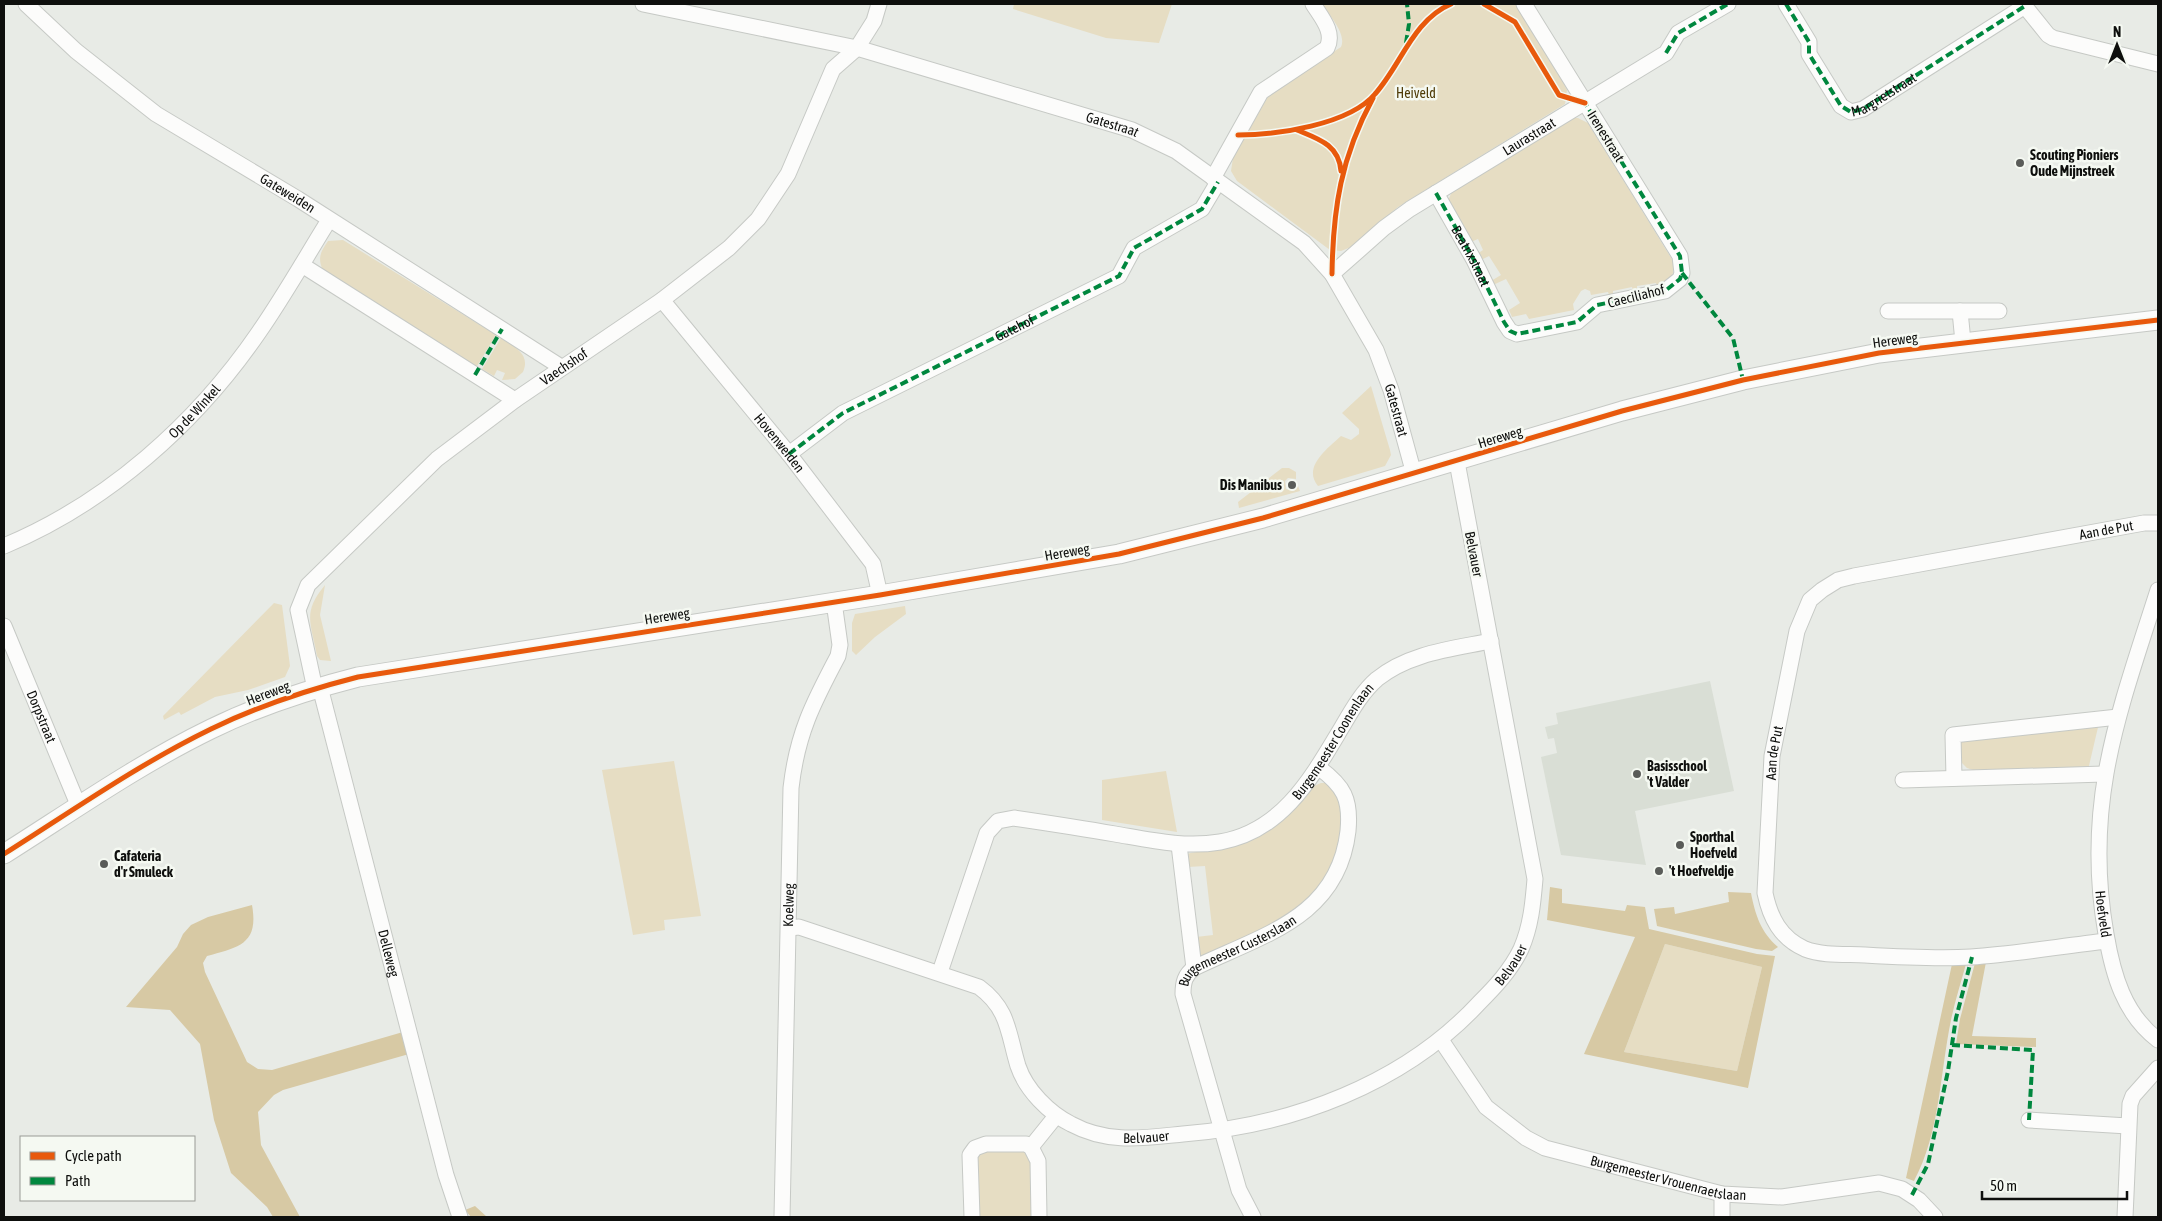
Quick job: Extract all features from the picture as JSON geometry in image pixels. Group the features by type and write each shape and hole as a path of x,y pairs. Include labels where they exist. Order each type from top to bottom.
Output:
{"street":[{"name":"Gateweiden","path":"26,4 76,51 156,114 329,220 561,367"},
{"name":"Gatestraat","path":"643,4 858,48 1132,130 1176,151 1304,243 1332,274 1376,350 1391,390 1414,474"},
{"name":"Vaechshof","path":"317,688 298,610 308,585 437,459 561,367 662,300 729,248 758,219 788,174 833,69 858,48 874,21 879,4"},
{"name":"Gatehof","path":"789,454 843,414 1119,276 1134,248 1202,209 1261,92 1327,48 1330,38 1329,30 1312,4"},
{"name":"Irenestraat","path":"1524,4 1672,244"},
{"name":"Laurastraat","path":"1332,274 1384,228 1436,193 1666,53 1678,33 1728,4"},
{"name":"Margrietstraat","path":"1786,4 1809,42 1809,54 1841,106 1851,112 1863,109 1928,69 2024,5"},
{"path":"2024,5 2048,35 2053,38 2158,64"},
{"name":"Beatrixstraat","path":"1436,193 1474,260 1504,322"},
{"name":"Op de Winkel","path":"4,546 22,539 96,495 136,467 166,439 236,363 302,265 329,220"},
{"name":"Caeciliahof","path":"1504,322 1510,331 1517,334 1528,333 1577,322 1597,306 1665,291 1675,285 1682,273 1680,256 1672,244"},
{"path":"302,265 515,400"},
{"name":"Hovenweiden","path":"662,300 789,454 873,564 880,595"},
{"name":"Hereweg","path":"1888,311 2000,311"},
{"path":"1960,311 1962,342"},
{"name":"Hereweg","path":"4,854 167,752 256,709 317,688 401,668 880,595 1118,554 1263,518 1457,462 1622,411 1743,380 1879,353 2158,320"},
{"name":"Belvauer","path":"789,928 799,927 940,972 979,987 998,1005 1007,1020 1019,1068 1031,1090 1056,1116 1087,1131 1120,1139 1222,1131 1321,1105 1396,1069 1441,1040 1462,1022 1505,977 1520,949 1531,920 1535,878 1457,462"},
{"name":"Aan de Put","path":"2107,941 1972,957 1925,958 1819,953 1798,945 1774,923 1768,911 1764,893 1772,756 1797,631 1810,600 1838,580 2144,523 2158,523"},
{"name":"Hoefveld","path":"2158,590 2118,717 2104,774 2097,862 2098,886 2107,941 2112,964 2124,1000 2137,1020 2158,1040"},
{"name":"Koelweg","path":"782,1217 791,788 794,762 806,717 838,656 840,645 834,602"},
{"name":"Dorpstraat","path":"4,626 79,807"},
{"name":"Burgemeester Coonenlaan","path":"940,972 987,833 998,821 1014,818 1179,845 1222,842 1256,830 1281,813 1294,801 1318,767 1365,691 1393,668 1415,658 1491,642"},
{"name":"Delleweg","path":"317,688 457,1215 460,1217"},
{"path":"1954,778 1952,735 2118,717"},
{"name":"Burgemeester Custerslaan","path":"1253,1217 1239,1190 1182,994 1185,977 1194,968 1292,921 1308,911 1322,896 1334,878 1346,844 1348,810 1345,794 1340,785 1318,767"},
{"path":"1903,780 2104,774"},
{"path":"1179,845 1194,968"},
{"name":"Burgemeester Vrouenraetslaan","path":"1441,1040 1486,1107 1526,1138 1545,1148 1722,1194 1782,1196 1879,1183 1902,1189 1919,1200 1935,1217"},
{"path":"2124,1217 2128,1126 2133,1096 2158,1068"},
{"path":"1032,1147 1056,1116"},
{"path":"2029,1120 2128,1126"},
{"path":"972,1217 970,1161 974,1148 986,1144 1026,1144 1032,1147 1038,1161 1039,1217"},
{"path":"1722,1194 1722,1217"}],"shaded area":[{"name":"Basisschool 't Valder","path":"1710,681 1734,791 1635,811 1646,865 1561,855 1541,757 1557,753 1554,738 1548,739 1545,727 1558,724 1556,713"},
{"path":"1550,887 1562,889 1562,903 1625,911 1627,905 1645,907 1649,929 1757,954 1775,956 1748,1088 1584,1054 1635,937 1547,920","holes":["1665,944 1762,967 1737,1071 1624,1052"]},
{"path":"1728,892 1751,893 1763,929 1778,947 1772,951 1756,949 1657,926 1654,909 1674,907 1675,914 1729,902"},
{"path":"252,905 252,928 244,942 229,950 207,956 203,963 205,972 247,1062 258,1069 272,1070 403,1032 409,1054 283,1090 274,1095 258,1112 261,1145 300,1217 273,1217 267,1207 231,1173 214,1120 200,1044 170,1010 126,1007 177,947 183,934 191,925 208,917"},
{"path":"1986,962 1972,1036 2036,1038 2036,1047 1956,1044 1960,1019 1975,963"},
{"path":"1952,964 1966,964 1951,1020 1934,1123 1923,1162 1914,1181 1906,1178"},
{"path":"475,1206 487,1217 471,1217 465,1210"}],"green space":[{"path":"1014,4 1172,4 1159,43 1106,38 1013,9"},
{"name":"Heiveld","path":"1322,4 1515,4 1567,90 1565,104 1398,207 1351,247 1341,251 1330,250 1237,181 1231,171 1233,158 1270,93 1341,47 1342,36"},
{"path":"1571,118 1578,118 1588,123 1673,261 1673,275 1666,283 1657,287 1656,283 1637,286 1637,290 1633,291 1632,287 1613,291 1613,295 1609,295 1608,292 1591,295 1590,291 1585,289 1581,291 1573,304 1574,310 1529,319 1526,314 1512,317 1509,310 1520,303 1506,279 1493,285 1491,281 1501,275 1489,256 1479,261 1477,254 1483,250 1478,239 1471,242 1448,201 1452,191"},
{"path":"343,240 496,335 477,366 472,363 470,367 459,359 461,356 323,270 320,258 328,241"},
{"path":"501,338 516,348 525,360 523,372 515,379 502,380 505,373 497,370 494,376 482,369"},
{"path":"1371,386 1391,455 1385,466 1318,486 1313,472 1319,458 1341,436 1351,440 1359,434 1359,429 1342,413"},
{"path":"1282,468 1289,468 1296,472 1296,479 1288,478 1285,481 1286,489 1294,491 1298,486 1300,491 1239,508 1238,502"},
{"path":"325,585 320,615 331,661 320,660 317,656 310,618 313,603"},
{"path":"274,603 282,605 290,666 285,677 248,690 215,697 181,715 179,712 164,720 163,716"},
{"path":"905,606 906,614 875,637 856,655 852,651 852,623 855,614"},
{"path":"2099,723 2088,770 1976,771 1967,768 1958,759 1958,741"},
{"path":"674,761 701,916 664,920 665,930 633,935 602,770"},
{"path":"1166,771 1177,832 1102,820 1102,780"},
{"path":"1327,783 1337,795 1342,807 1342,836 1332,866 1317,892 1309,901 1288,916 1241,940 1200,957 1196,937 1213,935 1205,866 1188,867 1187,854 1221,849 1239,844 1264,832 1296,807 1314,786"},
{"path":"1665,944 1762,967 1737,1071 1624,1052"},
{"path":"1022,1150 1031,1156 1034,1217 976,1217 975,1160 982,1151"}],"marked path":[{"path":"1406,43 1409,24 1407,4"},
{"path":"1666,53 1678,33 1728,4"},
{"path":"1786,4 1809,42 1809,54 1841,106 1851,112 1863,109 2025,6"},
{"path":"1436,193 1474,260 1504,322 1510,331 1517,334 1577,322 1597,305 1665,291 1680,279 1682,273 1680,256 1585,103 1582,102"},
{"path":"789,454 843,413 1119,276 1134,248 1202,209 1218,182"},
{"path":"1682,273 1733,338 1743,380"},
{"path":"475,375 502,329"},
{"path":"1912,1195 1928,1164 1948,1071 1956,1018 1972,957"},
{"path":"1952,1045 2033,1050 2029,1120"}],"cycle path":[{"path":"1238,135 1272,133 1311,126 1330,121 1363,105 1384,82 1417,32 1438,11 1451,4"},
{"path":"1484,4 1515,22 1559,95 1585,103"},
{"path":"1332,274 1334,227 1341,183 1353,141 1373,98"},
{"path":"1297,130 1320,140 1332,149 1339,162 1341,171"},
{"path":"4,854 158,757 211,729 283,699 358,677 880,595 1119,554 1263,518 1622,411 1743,380 1879,353 2158,320"}],"place":[{"name":"Scouting Pioniers Oude Mijnstreek","path":"2020,163"},
{"name":"Dis Manibus","path":"1292,485"},
{"name":"Basisschool 't Valder","path":"1637,774"},
{"name":"Sporthal Hoefveld","path":"1680,845"},
{"name":"Cafateria d'r Smuleck","path":"104,864"},
{"name":"'t Hoefveldje","path":"1659,871"}]}
